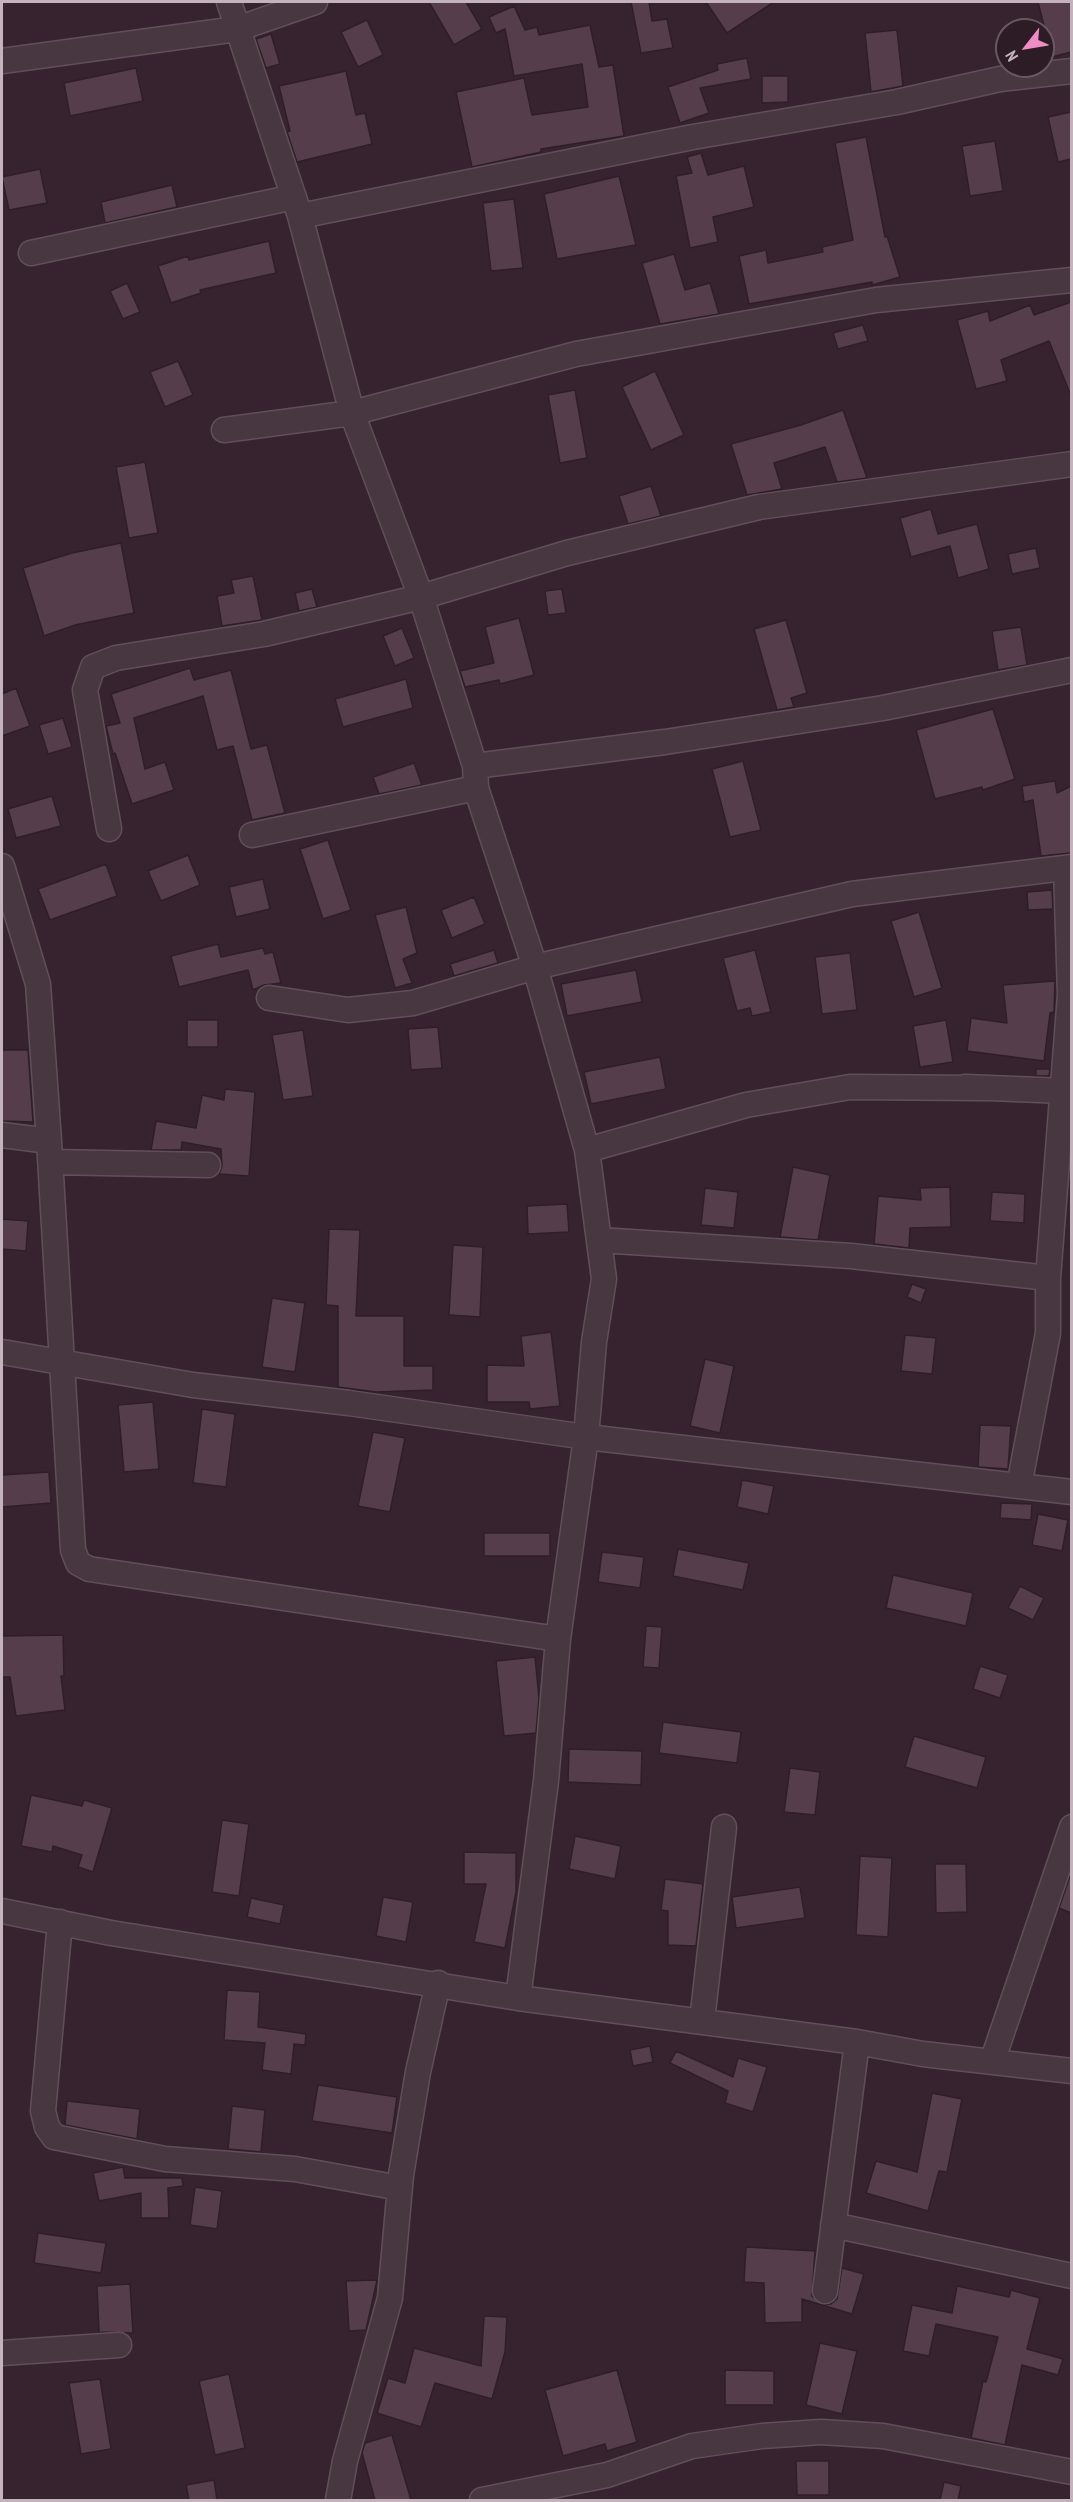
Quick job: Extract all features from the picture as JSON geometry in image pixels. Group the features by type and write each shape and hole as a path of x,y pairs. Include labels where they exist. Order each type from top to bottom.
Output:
{"street":[{"path":"229,2 297,207 352,413 421,597 535,967 586,1150 604,1279 594,1342 586,1437 558,1639 546,1781 518,1998"},
{"path":"2,61 237,29 315,2"},
{"path":"32,253 897,102 1000,80 1071,71"},
{"path":"224,430 352,413 576,354 876,300 1071,280"},
{"path":"109,829 85,690 93,667 116,658 264,634 421,597 567,553 759,507 1071,464"},
{"path":"252,835 476,777 665,742 882,708 1071,670"},
{"path":"2,866 38,984 73,1550 78,1563 85,1567 558,1639"},
{"path":"269,998 348,1010 413,1003 535,967 852,894 1069,868 1070,996 1048,1278 1048,1333 1018,1486"},
{"path":"898,1084 1064,1091"},
{"path":"586,1150 746,1105 850,1087 981,1088"},
{"path":"2,1135 50,1151 208,1165"},
{"path":"599,1240 851,1256 1048,1278"},
{"path":"2,1352 61,1360 193,1385 349,1403 586,1437 1071,1492"},
{"path":"702,2021 724,1827"},
{"path":"992,2062 1071,1827"},
{"path":"2,1911 518,1998 1071,2072"},
{"path":"60,1922 43,2111 47,2127 54,2137 165,2158 294,2169 400,2188"},
{"path":"338,2500 345,2461 390,2298 400,2188 418,2072 438,1983"},
{"path":"825,2291 857,2043"},
{"path":"833,2225 1071,2276"},
{"path":"75,2345 119,2345"},
{"path":"30,2351 119,2345"},
{"path":"2,2353 119,2345"},
{"path":"482,2500 607,2475 692,2446 762,2436 821,2432 883,2436 1071,2472"}],"building":[{"path":"429,2 466,2 482,29 454,45"},
{"path":"631,2 649,2 652,21 667,19 673,48 641,53"},
{"path":"706,2 774,2 727,33"},
{"path":"1038,2 1071,2 1071,52 1055,56 1055,18 1042,18"},
{"path":"514,6 525,30 537,27 539,35 590,25 599,67 613,65 624,136 541,149 541,152 472,167 456,92 524,78 532,115 588,107 582,64 514,76 505,29 496,33 489,17"},
{"path":"367,20 383,55 358,67 341,32"},
{"path":"897,30 903,86 871,92 865,33"},
{"path":"271,34 280,64 266,68 256,39"},
{"path":"747,58 751,79 700,88 709,113 680,123 668,87 718,70 717,64"},
{"path":"136,68 143,101 70,116 64,83"},
{"path":"346,71 356,115 365,113 372,144 297,162 287,132 290,131 279,86"},
{"path":"762,76 788,76 788,102 762,103"},
{"path":"1071,112 1071,159 1058,162 1048,117"},
{"path":"866,137 885,237 887,236 900,277 872,285 872,282 749,304 739,256 766,250 768,263 823,252 822,247 853,240 835,143"},
{"path":"995,141 1003,191 970,196 962,146"},
{"path":"701,153 708,175 744,166 754,207 713,217 718,242 690,248 676,176 692,173 687,157"},
{"path":"40,169 47,203 9,210 2,177"},
{"path":"619,176 636,245 557,259 544,194"},
{"path":"172,185 177,207 105,223 101,202"},
{"path":"514,199 523,268 491,271 483,203"},
{"path":"269,241 276,273 200,290 201,293 171,303 158,266 188,256 189,260"},
{"path":"674,254 685,290 710,283 719,314 660,324 642,263"},
{"path":"127,283 140,312 123,319 110,291"},
{"path":"1071,302 1071,396 1049,341 1001,360 1007,381 976,389 957,320 988,311 990,321 1030,305 1034,315"},
{"path":"863,325 868,341 838,349 833,333"},
{"path":"178,361 193,395 165,407 150,372"},
{"path":"655,371 684,435 651,450 622,387"},
{"path":"575,390 587,458 560,463 548,395"},
{"path":"843,410 867,478 837,482 825,447 774,463 782,489 747,495 731,444 801,425"},
{"path":"145,462 158,533 129,538 116,467"},
{"path":"651,486 661,516 628,524 619,496"},
{"path":"931,509 938,534 977,524 989,569 958,578 950,546 911,557 900,518"},
{"path":"121,543 134,613 75,625 44,636 23,568 72,553"},
{"path":"1036,548 1040,568 1012,574 1008,554"},
{"path":"253,576 262,620 222,626 217,596 234,593 231,580"},
{"path":"312,589 317,607 299,611 295,593"},
{"path":"562,589 566,613 548,615 545,591"},
{"path":"519,618 534,675 500,684 499,680 465,687 460,671 494,663 485,627"},
{"path":"786,620 807,693 791,698 794,707 777,710 754,629"},
{"path":"1021,627 1027,665 998,670 992,631"},
{"path":"402,628 414,658 395,666 383,636"},
{"path":"190,668 194,680 231,670 251,749 267,745 285,813 252,820 233,746 217,750 203,696 134,718 145,769 165,762 174,790 132,804 115,753 113,754 106,726 120,723 111,694"},
{"path":"406,679 413,708 343,727 335,699"},
{"path":"16,688 30,726 2,736 2,694"},
{"path":"993,709 1015,779 983,790 982,787 935,799 916,730"},
{"path":"63,718 72,747 48,754 39,725"},
{"path":"743,761 761,830 730,837 712,769"},
{"path":"414,763 422,785 379,794 373,777"},
{"path":"1055,781 1057,793 1071,786 1071,853 1041,856 1033,800 1024,802 1022,786"},
{"path":"52,796 61,826 16,838 8,809"},
{"path":"328,840 351,910 323,919 300,849"},
{"path":"188,855 200,885 161,901 148,871"},
{"path":"106,864 117,896 50,920 38,889"},
{"path":"263,879 270,909 236,917 229,887"},
{"path":"1052,890 1053,909 1028,910 1027,892"},
{"path":"474,897 485,924 452,938 441,910"},
{"path":"406,907 417,953 403,959 412,983 395,988 375,915"},
{"path":"919,912 942,988 914,997 891,921"},
{"path":"218,944 221,957 263,948 265,954 273,952 281,983 264,985 253,990 248,970 179,987 171,956"},
{"path":"494,950 498,963 454,976 450,964"},
{"path":"755,950 771,1012 752,1016 750,1008 737,1011 723,958"},
{"path":"850,953 857,1010 822,1014 815,957"},
{"path":"636,970 642,1002 567,1016 561,984"},
{"path":"1055,981 1054,1012 1050,1013 1044,1061 967,1051 971,1018 1007,1023 1003,985"},
{"path":"187,1020 218,1020 218,1047 187,1047"},
{"path":"946,1020 953,1062 920,1067 913,1026"},
{"path":"438,1027 442,1068 411,1070 408,1029"},
{"path":"303,1030 313,1096 283,1100 272,1035"},
{"path":"2,1050 28,1050 33,1122 2,1121"},
{"path":"660,1057 666,1089 591,1104 584,1072"},
{"path":"1036,1069 1050,1069 1049,1076 1036,1076"},
{"path":"225,1089 255,1092 249,1176 219,1174 222,1166 221,1149 182,1142 181,1150 151,1150 156,1121 196,1128 202,1095 224,1100"},
{"path":"793,1167 830,1175 818,1240 780,1237"},
{"path":"950,1187 951,1227 910,1228 909,1248 874,1244 878,1196 921,1200 920,1188"},
{"path":"705,1188 738,1192 734,1228 701,1225"},
{"path":"992,1192 1025,1194 1024,1223 990,1221"},
{"path":"567,1204 569,1232 528,1234 527,1206"},
{"path":"2,1219 28,1221 26,1251 2,1249"},
{"path":"329,1229 360,1230 356,1316 404,1316 404,1366 433,1366 433,1390 376,1392 338,1387 338,1306 326,1305"},
{"path":"453,1245 483,1247 480,1317 449,1315"},
{"path":"912,1284 926,1289 921,1303 907,1297"},
{"path":"272,1298 305,1303 295,1372 262,1367"},
{"path":"551,1332 560,1406 530,1409 529,1402 487,1402 487,1365 524,1366 521,1336"},
{"path":"905,1335 936,1338 932,1374 901,1371"},
{"path":"705,1359 734,1366 720,1433 690,1426"},
{"path":"153,1402 159,1469 124,1472 118,1405"},
{"path":"202,1409 235,1414 226,1487 193,1483"},
{"path":"980,1425 1011,1426 1008,1469 978,1467"},
{"path":"373,1432 405,1438 390,1512 358,1506"},
{"path":"49,1472 51,1503 2,1507 2,1475"},
{"path":"742,1480 774,1486 768,1514 737,1507"},
{"path":"1001,1503 1032,1504 1031,1520 1000,1518"},
{"path":"1038,1514 1068,1520 1062,1551 1032,1545"},
{"path":"484,1533 550,1533 550,1556 484,1556"},
{"path":"678,1549 749,1563 743,1590 673,1576"},
{"path":"602,1552 644,1557 640,1588 598,1582"},
{"path":"893,1575 973,1593 966,1626 886,1608"},
{"path":"1020,1586 1044,1598 1033,1620 1008,1608"},
{"path":"646,1626 662,1627 659,1668 643,1667"},
{"path":"63,1635 64,1676 61,1676 65,1710 16,1716 10,1677 2,1677 2,1636"},
{"path":"535,1657 539,1698 536,1733 504,1736 496,1661"},
{"path":"980,1666 1008,1675 1000,1698 973,1689"},
{"path":"663,1722 741,1732 737,1763 659,1753"},
{"path":"914,1736 986,1757 977,1788 905,1767"},
{"path":"569,1749 642,1751 641,1785 568,1782"},
{"path":"790,1768 820,1772 815,1815 784,1812"},
{"path":"31,1795 82,1806 84,1800 112,1808 93,1872 78,1867 82,1855 53,1846 52,1852 21,1846"},
{"path":"222,1820 249,1824 239,1896 212,1892"},
{"path":"575,1836 621,1846 615,1879 569,1869"},
{"path":"464,1852 516,1853 516,1892 505,1948 474,1942 486,1884 464,1884"},
{"path":"860,1856 892,1858 888,1937 856,1935"},
{"path":"935,1864 966,1864 967,1912 936,1913"},
{"path":"1071,1873 1071,1913 1059,1908"},
{"path":"665,1879 703,1884 696,1946 668,1945 668,1911 661,1910"},
{"path":"800,1887 805,1918 736,1928 732,1897"},
{"path":"383,1897 413,1902 406,1942 376,1936"},
{"path":"251,1898 284,1905 280,1924 247,1917"},
{"path":"227,1990 260,1992 258,2027 306,2034 305,2045 294,2044 291,2074 262,2070 265,2043 224,2040"},
{"path":"650,2046 653,2062 633,2066 630,2050"},
{"path":"676,2051 733,2077 738,2058 767,2067 753,2112 725,2103 728,2091 670,2063"},
{"path":"318,2085 397,2097 392,2133 312,2121"},
{"path":"932,2093 962,2099 947,2172 939,2171 928,2211 866,2193 876,2161 917,2172"},
{"path":"67,2101 140,2109 137,2139 65,2125"},
{"path":"232,2106 265,2110 261,2152 228,2149"},
{"path":"123,2167 125,2178 182,2178 183,2186 168,2188 169,2218 141,2218 141,2193 99,2201 93,2173"},
{"path":"195,2187 222,2191 217,2229 190,2225"},
{"path":"38,2233 106,2243 101,2273 34,2263"},
{"path":"746,2247 815,2251 812,2296 823,2305 831,2304 837,2299 842,2268 864,2274 852,2314 802,2299 802,2322 765,2323 764,2283 744,2282"},
{"path":"377,2280 366,2330 349,2331 346,2281"},
{"path":"130,2284 133,2333 99,2332 97,2286"},
{"path":"957,2286 1009,2297 1011,2290 1040,2298 1027,2349 1063,2359 1058,2375 1022,2365 1005,2445 971,2438 983,2381 986,2382 998,2337 936,2324 929,2356 903,2351 912,2305 952,2313"},
{"path":"484,2316 507,2317 505,2352 492,2399 435,2383 421,2427 377,2413 388,2378 405,2383 414,2348 481,2366"},
{"path":"820,2343 857,2351 842,2414 806,2405"},
{"path":"617,2370 637,2442 607,2451 605,2444 563,2456 545,2390"},
{"path":"725,2370 774,2371 774,2405 725,2405"},
{"path":"229,2374 245,2448 215,2455 199,2381"},
{"path":"100,2379 111,2449 81,2454 69,2383"},
{"path":"392,2435 411,2500 375,2500 362,2453 365,2443"},
{"path":"796,2461 829,2461 829,2495 797,2495"},
{"path":"214,2480 217,2500 189,2500 186,2485"},
{"path":"944,2482 961,2486 958,2500 940,2500"}]}
